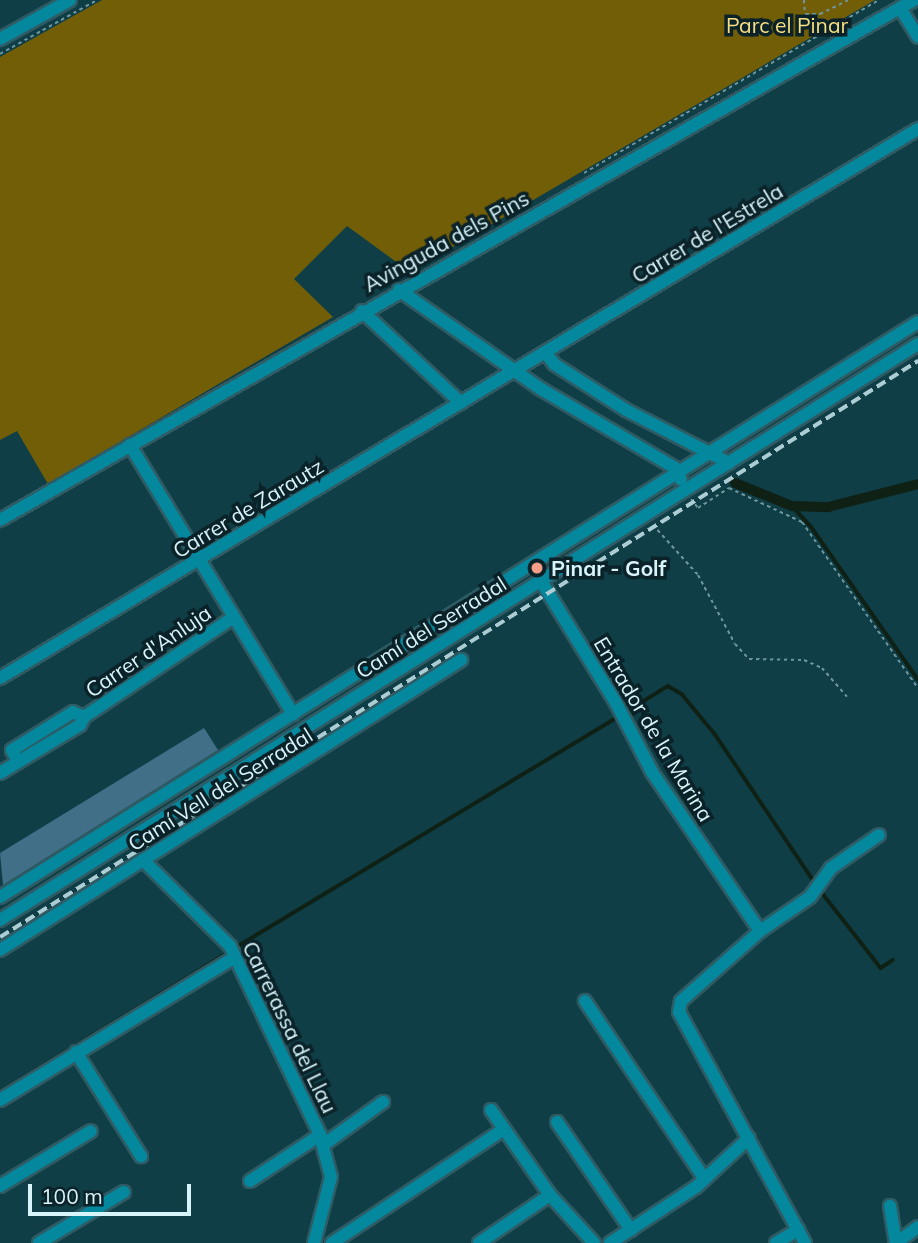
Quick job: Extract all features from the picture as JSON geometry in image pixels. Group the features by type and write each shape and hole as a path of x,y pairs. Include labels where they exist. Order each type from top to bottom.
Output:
{"street":[{"path":"0,39 70,0"},
{"name":"Avinguda dels Pins","path":"0,520 362,311 914,0"},
{"path":"900,8 918,37"},
{"name":"Carrer de l'Estrela","path":"515,371 918,129"},
{"path":"399,290 601,429 679,473 685,491"},
{"path":"362,311 461,404"},
{"name":"Camí del Serradal","path":"0,897 918,322"},
{"name":"Camí del Serradal","path":"0,920 918,344"},
{"path":"545,352 554,364 626,410 729,463"},
{"name":"Carrer de Zarautz","path":"0,678 515,371"},
{"path":"130,445 293,714"},
{"name":"Entrador de la Marina","path":"541,581 616,703 652,772 760,931"},
{"name":"Carrer d'Anluja","path":"0,773 19,762 12,750 73,712 84,717 234,617"},
{"name":"Camí Vell del Serradal","path":"0,950 461,660"},
{"path":"805,1243 679,1012 681,1001 760,931 810,897 831,868 879,835"},
{"name":"Carrerassa del Llau","path":"143,860 230,946 322,1140 331,1177 314,1243"},
{"path":"0,1100 234,957"},
{"path":"585,1001 704,1178"},
{"path":"76,1052 141,1156"},
{"path":"250,1181 383,1101"},
{"path":"491,1110 550,1195 594,1243"},
{"path":"557,1122 631,1230"},
{"path":"332,1243 503,1130"},
{"path":"0,1186 91,1131"},
{"path":"610,1243 704,1178 749,1138"},
{"path":"39,1243 124,1192"},
{"path":"479,1243 550,1195"},
{"path":"890,1206 896,1243 918,1227"},
{"path":"776,1243 798,1230"}],"path":[{"path":"0,54 97,0"},
{"path":"804,0 805,14 820,14 849,0"},
{"path":"589,183 584,172 878,0"},
{"path":"685,491 698,508 729,488 802,522 918,688"},
{"path":"645,516 698,575 734,644 749,659 804,660 822,668 847,697"}],"green space":[{"name":"Parc el Pinar","path":"102,0 875,0 410,272 347,226 294,279 333,317 48,484 17,431 0,440 0,57"}],"building":[{"path":"204,728 218,750 3,885 0,853"}],"waterway":[{"path":"735,483 792,506 828,507 918,484"},
{"path":"792,506 810,525 918,679"},
{"path":"626,712 668,686 682,694 715,734 815,883"},
{"path":"235,948 619,716"},
{"path":"820,890 881,968 893,960"},
{"path":"0,1092 229,952"}],"railway":[{"path":"0,937 918,361"}],"place":[{"name":"Pinar - Golf","path":"537,568"}]}
